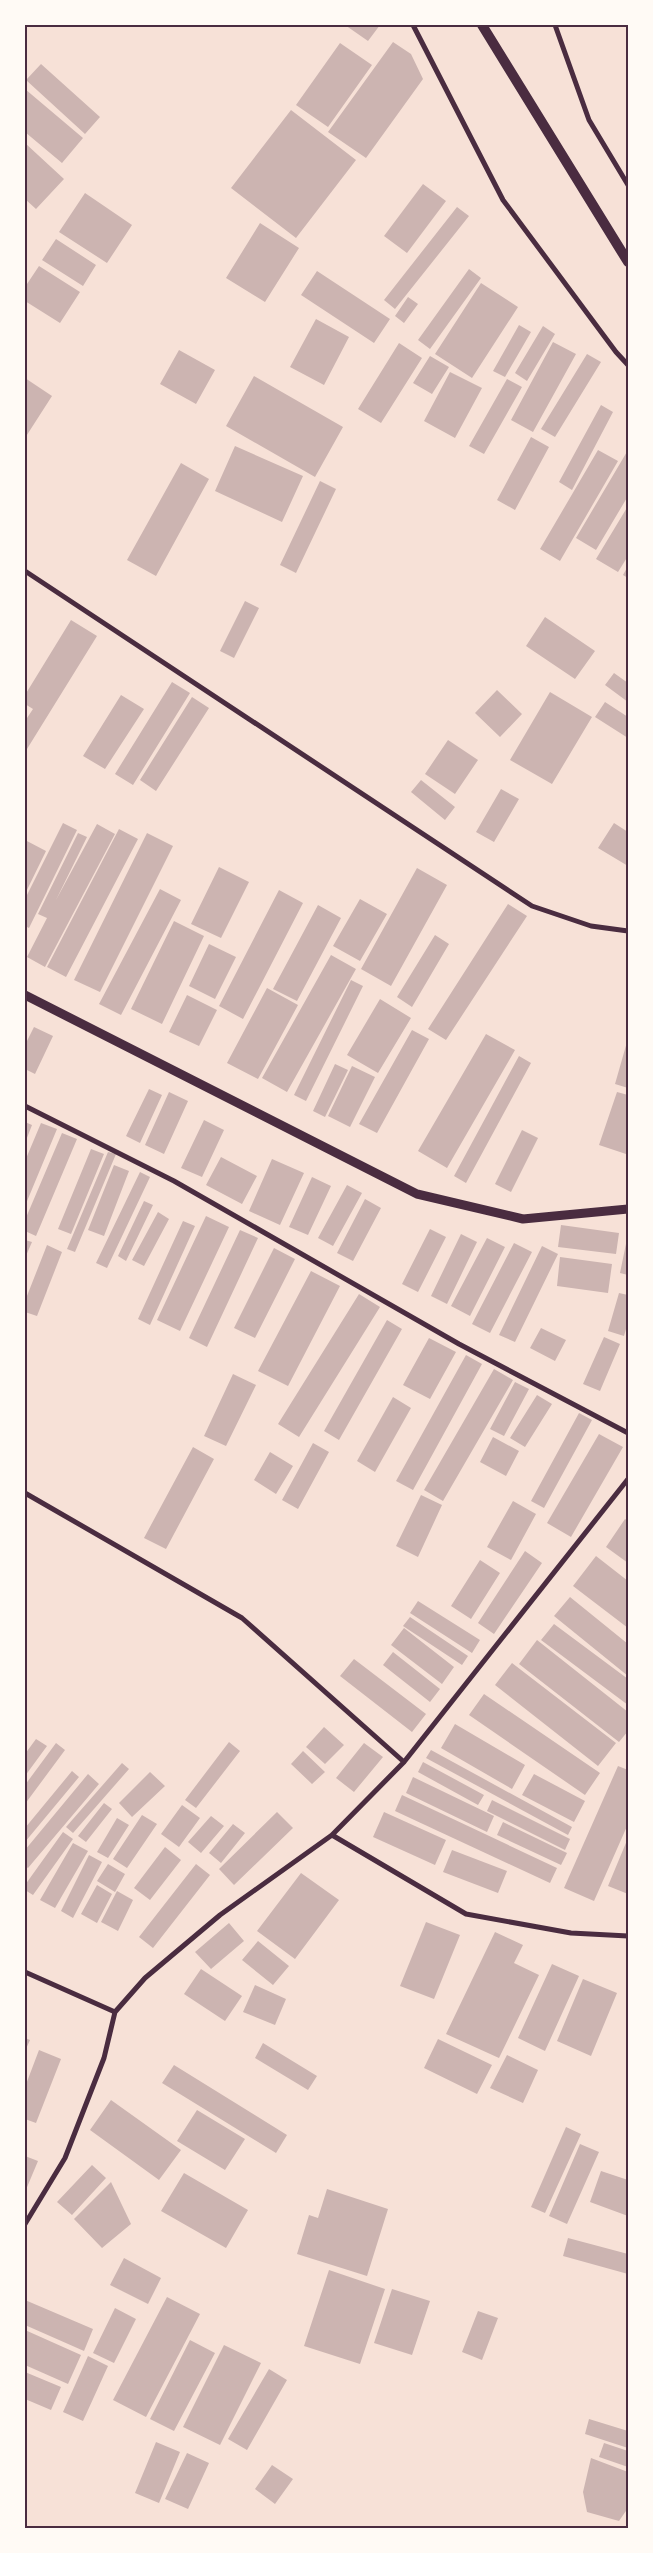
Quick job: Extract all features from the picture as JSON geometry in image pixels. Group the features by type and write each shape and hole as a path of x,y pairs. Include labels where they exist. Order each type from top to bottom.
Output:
{"main road":[{"path":"482,25 628,262"}],"street":[{"path":"413,25 503,200 616,352 628,365"},
{"path":"555,25 589,120 628,184"},
{"path":"25,572 532,906 591,926 628,931"},
{"path":"25,995 417,1194 523,1219 628,1209"},
{"path":"25,1106 174,1181 459,1344 628,1433"},
{"path":"25,2224 65,2158 104,2058 115,2012 145,1978 220,1915 332,1835 404,1762 628,1479"},
{"path":"25,1493 242,1618 404,1762"},
{"path":"332,1835 466,1914 571,1933 628,1936"},
{"path":"25,1972 115,2012"}],"building":[{"path":"345,25 380,25 368,41"},
{"path":"393,42 411,54 423,79 366,158 328,132"},
{"path":"340,43 372,65 328,127 296,105"},
{"path":"41,64 100,117 85,134 26,80"},
{"path":"25,89 83,138 62,163 25,132"},
{"path":"291,110 356,160 296,238 231,188"},
{"path":"25,143 64,179 36,209 25,199"},
{"path":"423,184 446,201 407,253 384,236"},
{"path":"85,193 132,225 107,263 59,232"},
{"path":"457,207 469,216 395,309 384,300"},
{"path":"260,223 299,248 265,302 226,278"},
{"path":"56,239 96,265 83,286 42,260"},
{"path":"39,266 80,292 60,323 25,301 25,287"},
{"path":"469,269 481,278 430,349 418,340"},
{"path":"317,271 390,319 374,343 301,295"},
{"path":"481,283 518,307 472,378 435,354"},
{"path":"408,297 418,304 404,323 395,316"},
{"path":"316,319 349,337 324,385 290,367"},
{"path":"519,325 531,332 505,377 493,371"},
{"path":"543,326 555,334 527,381 515,373"},
{"path":"553,342 576,354 533,432 511,420"},
{"path":"399,343 422,358 381,423 358,409"},
{"path":"179,350 215,370 196,404 160,384"},
{"path":"587,354 601,362 555,437 541,429"},
{"path":"430,356 449,367 432,394 413,383"},
{"path":"450,372 482,388 455,438 424,421"},
{"path":"254,376 343,427 315,477 226,426"},
{"path":"25,378 52,396 25,438"},
{"path":"507,379 522,387 484,454 469,446"},
{"path":"601,405 613,412 572,490 559,482"},
{"path":"531,437 549,447 515,510 497,500"},
{"path":"235,446 303,476 282,522 215,491"},
{"path":"598,450 618,461 560,561 540,549"},
{"path":"628,450 628,496 596,550 576,538"},
{"path":"181,463 209,479 156,576 127,560"},
{"path":"320,481 336,489 296,573 280,565"},
{"path":"628,506 628,556 618,572 596,559"},
{"path":"628,566 628,578 623,575"},
{"path":"245,601 259,608 234,658 220,651"},
{"path":"545,617 595,651 575,679 526,646"},
{"path":"71,620 97,636 27,749 25,721 33,709 25,704 25,695"},
{"path":"614,673 628,683 628,702 605,685"},
{"path":"172,682 190,693 133,785 115,774"},
{"path":"497,690 522,714 500,737 475,713"},
{"path":"550,692 592,717 552,784 510,760"},
{"path":"121,695 144,709 105,769 83,756"},
{"path":"192,697 209,708 156,791 140,780"},
{"path":"605,702 628,717 628,738 595,717"},
{"path":"448,740 478,760 455,794 425,774"},
{"path":"421,780 455,807 445,820 411,792"},
{"path":"501,789 519,799 494,842 476,832"},
{"path":"63,823 77,830 29,928 25,926 25,899"},
{"path":"614,823 628,832 628,866 598,848"},
{"path":"97,824 115,834 45,967 27,957 47,918 38,914 78,833 87,837 56,900"},
{"path":"119,829 138,839 66,977 47,967"},
{"path":"147,833 173,846 100,992 74,980"},
{"path":"25,840 46,851 25,894"},
{"path":"219,867 249,882 221,938 191,924"},
{"path":"417,868 447,885 391,986 361,969"},
{"path":"160,889 181,900 121,1015 99,1004"},
{"path":"279,890 303,903 243,1019 219,1006"},
{"path":"360,899 387,914 360,961 333,946"},
{"path":"508,904 527,916 446,1040 428,1029"},
{"path":"318,905 341,918 297,1001 273,989"},
{"path":"174,921 204,936 162,1024 131,1009"},
{"path":"435,935 449,944 412,1007 397,997"},
{"path":"209,944 236,957 215,999 189,986"},
{"path":"331,955 356,969 287,1092 262,1078"},
{"path":"351,980 363,986 306,1101 294,1095"},
{"path":"267,988 298,1005 258,1079 227,1063"},
{"path":"187,995 217,1010 199,1046 169,1032"},
{"path":"380,999 411,1018 378,1073 347,1055"},
{"path":"34,1027 53,1036 35,1074 25,1069 25,1045"},
{"path":"412,1030 429,1039 377,1133 359,1124"},
{"path":"486,1034 515,1050 447,1168 418,1151"},
{"path":"628,1042 628,1088 615,1084"},
{"path":"519,1056 531,1063 466,1183 454,1176"},
{"path":"335,1064 348,1070 325,1117 313,1111"},
{"path":"352,1066 375,1077 350,1127 328,1116"},
{"path":"149,1089 162,1095 140,1143 126,1136"},
{"path":"169,1092 188,1101 164,1154 145,1145"},
{"path":"617,1092 628,1095 626,1154 599,1145"},
{"path":"204,1120 224,1130 202,1177 181,1168"},
{"path":"25,1122 32,1125 25,1143"},
{"path":"41,1123 57,1129 25,1206 25,1161"},
{"path":"522,1130 538,1138 511,1192 495,1184"},
{"path":"62,1133 77,1139 36,1236 25,1231 25,1220"},
{"path":"91,1149 104,1154 71,1234 58,1229"},
{"path":"108,1152 116,1154 75,1252 67,1249"},
{"path":"221,1157 257,1176 242,1204 206,1185"},
{"path":"272,1159 304,1173 280,1225 249,1211"},
{"path":"114,1165 129,1171 104,1236 88,1230"},
{"path":"140,1172 150,1177 107,1268 96,1263"},
{"path":"312,1177 331,1186 308,1235 289,1227"},
{"path":"347,1185 362,1193 333,1246 318,1238"},
{"path":"365,1199 381,1208 353,1261 337,1253"},
{"path":"144,1201 153,1205 126,1261 118,1256"},
{"path":"158,1212 169,1219 144,1266 132,1260"},
{"path":"206,1216 229,1227 180,1331 157,1320"},
{"path":"183,1221 195,1226 150,1325 138,1319"},
{"path":"561,1225 619,1233 616,1254 558,1247"},
{"path":"430,1229 446,1237 418,1292 402,1284"},
{"path":"240,1230 258,1238 207,1347 189,1338"},
{"path":"461,1234 477,1242 447,1304 431,1296"},
{"path":"487,1238 505,1247 470,1316 451,1306"},
{"path":"628,1239 628,1275 620,1273"},
{"path":"25,1240 32,1242 25,1258"},
{"path":"514,1243 532,1252 490,1333 472,1324"},
{"path":"47,1245 62,1252 37,1316 25,1312 25,1301"},
{"path":"542,1246 558,1254 515,1342 499,1335"},
{"path":"274,1248 295,1259 255,1338 234,1328"},
{"path":"560,1257 612,1264 608,1293 557,1286"},
{"path":"311,1271 340,1286 288,1386 258,1371"},
{"path":"619,1293 628,1295 628,1322 624,1336 608,1331"},
{"path":"359,1294 380,1307 299,1437 278,1424"},
{"path":"387,1320 402,1329 339,1440 324,1431"},
{"path":"541,1328 566,1340 555,1361 530,1348"},
{"path":"604,1337 620,1344 600,1391 583,1384"},
{"path":"429,1338 456,1352 430,1399 403,1385"},
{"path":"466,1355 482,1364 413,1490 396,1481"},
{"path":"494,1369 513,1380 443,1501 424,1490"},
{"path":"233,1374 256,1385 226,1446 204,1436"},
{"path":"515,1382 529,1389 504,1436 490,1429"},
{"path":"537,1395 552,1404 525,1447 510,1438"},
{"path":"393,1397 411,1408 375,1472 357,1461"},
{"path":"579,1413 592,1420 544,1508 531,1501"},
{"path":"599,1434 623,1447 571,1537 547,1523"},
{"path":"493,1437 519,1451 506,1476 480,1462"},
{"path":"313,1443 329,1452 298,1509 282,1500"},
{"path":"193,1447 214,1459 166,1549 144,1538"},
{"path":"270,1452 293,1466 276,1494 254,1480"},
{"path":"421,1495 442,1505 418,1557 396,1546"},
{"path":"513,1501 536,1514 511,1560 487,1547"},
{"path":"625,1519 628,1521 628,1563 606,1547"},
{"path":"525,1551 542,1563 494,1634 478,1623"},
{"path":"596,1556 628,1581 628,1628 573,1586"},
{"path":"480,1560 500,1573 471,1619 451,1606"},
{"path":"570,1597 628,1644 628,1676 554,1616"},
{"path":"418,1601 480,1640 472,1653 410,1613"},
{"path":"410,1617 468,1656 462,1665 403,1626"},
{"path":"554,1624 628,1679 628,1705 541,1640"},
{"path":"404,1628 454,1667 442,1684 391,1645"},
{"path":"537,1640 628,1712 628,1731 619,1742 519,1664"},
{"path":"393,1652 440,1689 430,1702 383,1665"},
{"path":"354,1659 426,1714 412,1732 340,1676"},
{"path":"512,1663 616,1743 598,1766 495,1685"},
{"path":"484,1694 600,1773 585,1795 469,1715"},
{"path":"455,1724 525,1765 512,1789 441,1748"},
{"path":"324,1727 344,1745 325,1764 306,1747"},
{"path":"36,1739 47,1746 25,1776 25,1754"},
{"path":"229,1742 240,1751 196,1808 185,1800"},
{"path":"56,1743 65,1750 25,1804 25,1785"},
{"path":"364,1743 383,1757 354,1792 336,1778"},
{"path":"431,1750 572,1827 568,1835 426,1758"},
{"path":"303,1751 325,1772 312,1784 291,1764"},
{"path":"423,1762 484,1795 478,1805 418,1772"},
{"path":"122,1763 129,1769 73,1833 66,1827"},
{"path":"618,1766 628,1770 628,1824 594,1901 564,1888"},
{"path":"72,1771 79,1777 25,1842 25,1828"},
{"path":"150,1772 165,1786 132,1817 119,1803"},
{"path":"88,1774 99,1784 28,1868 25,1866 25,1850"},
{"path":"534,1774 585,1801 574,1822 522,1795"},
{"path":"413,1777 494,1816 487,1832 406,1793"},
{"path":"402,1795 557,1868 550,1883 395,1811"},
{"path":"492,1800 570,1839 565,1850 487,1811"},
{"path":"104,1803 112,1809 86,1842 78,1836"},
{"path":"182,1805 200,1818 179,1847 161,1834"},
{"path":"277,1812 293,1828 234,1885 219,1869"},
{"path":"384,1812 446,1840 435,1865 373,1837"},
{"path":"142,1815 157,1824 127,1868 113,1859"},
{"path":"211,1816 224,1826 201,1853 188,1842"},
{"path":"117,1818 129,1825 108,1858 97,1852"},
{"path":"503,1822 567,1853 561,1865 497,1835"},
{"path":"233,1824 245,1833 221,1863 209,1853"},
{"path":"63,1832 73,1839 33,1895 25,1890 25,1885"},
{"path":"628,1838 628,1894 608,1886"},
{"path":"73,1843 88,1851 55,1908 40,1900"},
{"path":"165,1847 181,1860 150,1900 134,1888"},
{"path":"452,1850 507,1871 498,1893 443,1872"},
{"path":"89,1855 102,1862 73,1918 61,1911"},
{"path":"108,1864 125,1874 115,1892 97,1881"},
{"path":"196,1864 210,1875 153,1948 139,1937"},
{"path":"301,1873 339,1900 295,1959 257,1931"},
{"path":"97,1885 112,1894 97,1923 81,1914"},
{"path":"117,1891 133,1900 118,1931 101,1922"},
{"path":"426,1922 460,1935 434,1999 400,1986"},
{"path":"229,1923 244,1941 211,1969 195,1952"},
{"path":"495,1932 523,1945 514,1963 539,1975 499,2058 446,2034"},
{"path":"258,1941 289,1966 273,1985 242,1960"},
{"path":"552,1964 579,1976 545,2051 518,2038"},
{"path":"201,1969 242,1996 225,2021 184,1994"},
{"path":"583,1979 617,1993 591,2056 557,2041"},
{"path":"255,1985 286,1999 275,2025 243,2012"},
{"path":"25,2038 30,2040 25,2051"},
{"path":"438,2039 492,2065 477,2094 424,2068"},
{"path":"263,2043 317,2076 308,2090 255,2058"},
{"path":"39,2050 61,2059 36,2123 25,2119 25,2087"},
{"path":"507,2055 538,2070 523,2103 490,2088"},
{"path":"174,2065 287,2135 276,2153 162,2083"},
{"path":"111,2100 181,2150 159,2180 90,2130"},
{"path":"197,2110 245,2139 225,2170 177,2141"},
{"path":"566,2127 581,2134 545,2213 531,2207"},
{"path":"580,2144 599,2152 567,2224 549,2216"},
{"path":"25,2156 38,2161 25,2192"},
{"path":"92,2165 106,2178 72,2215 57,2202"},
{"path":"601,2171 628,2180 628,2216 590,2202"},
{"path":"184,2173 248,2210 226,2248 161,2211"},
{"path":"111,2182 131,2224 102,2248 74,2219"},
{"path":"327,2189 388,2209 367,2276 297,2254 309,2215 318,2218"},
{"path":"568,2238 628,2254 628,2274 563,2256"},
{"path":"124,2258 161,2278 148,2304 110,2285"},
{"path":"329,2270 385,2289 360,2364 304,2346"},
{"path":"392,2289 430,2301 412,2355 374,2343"},
{"path":"167,2297 200,2314 146,2417 113,2400"},
{"path":"25,2300 93,2329 84,2351 25,2325"},
{"path":"115,2308 136,2319 114,2363 93,2353"},
{"path":"478,2311 498,2318 482,2360 462,2352"},
{"path":"25,2330 81,2355 68,2384 25,2365"},
{"path":"190,2340 215,2353 174,2431 150,2419"},
{"path":"224,2345 261,2363 220,2445 183,2427"},
{"path":"88,2356 108,2366 83,2421 63,2412"},
{"path":"269,2369 287,2380 247,2450 228,2439"},
{"path":"25,2372 61,2387 51,2410 25,2399"},
{"path":"589,2419 628,2431 628,2448 585,2434"},
{"path":"156,2442 180,2452 159,2503 135,2493"},
{"path":"604,2443 628,2451 628,2467 599,2457"},
{"path":"187,2453 209,2463 188,2509 165,2499"},
{"path":"591,2458 628,2472 628,2508 619,2521 587,2512 583,2492"},
{"path":"272,2465 293,2479 275,2504 255,2489"}]}
